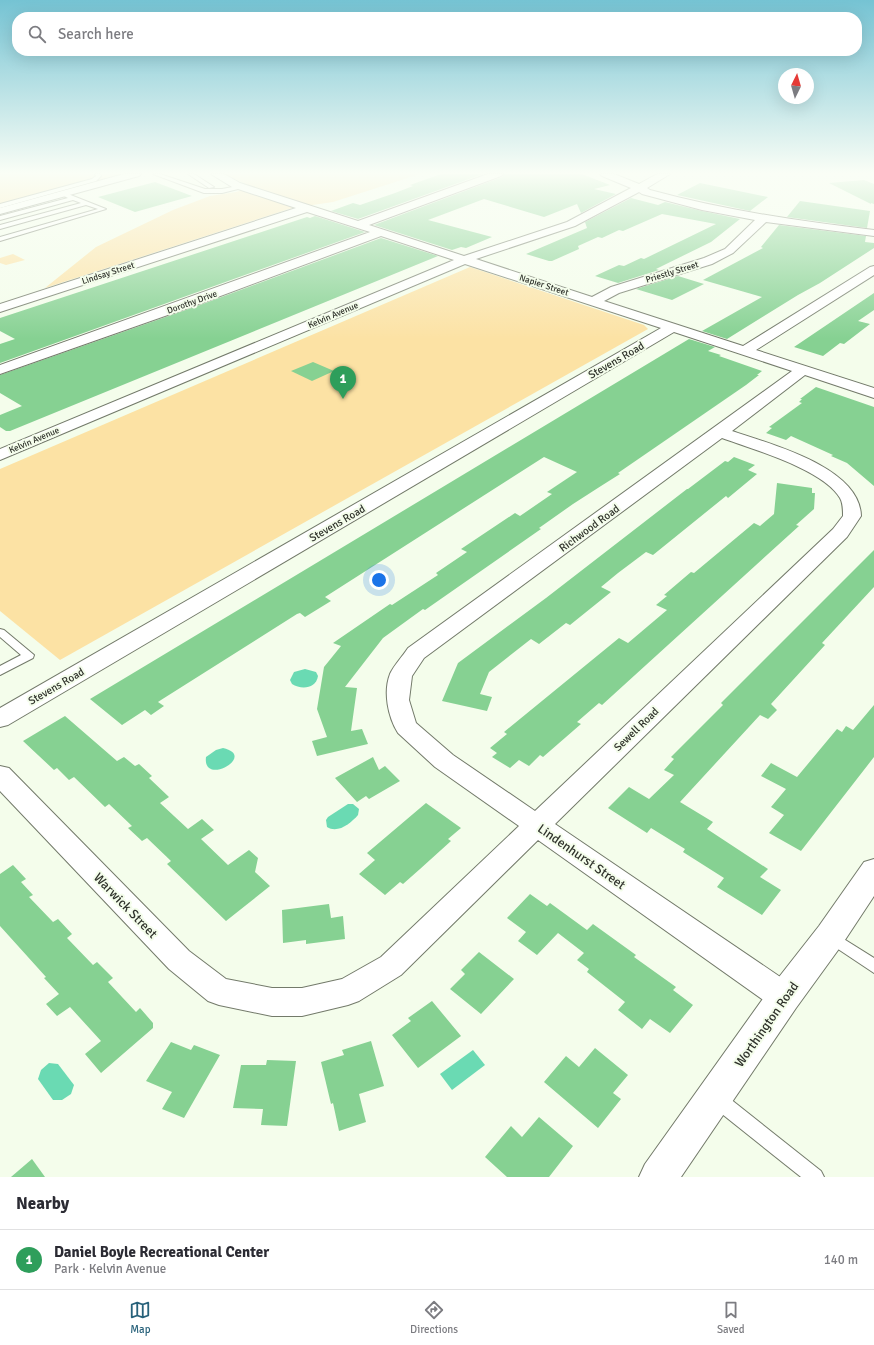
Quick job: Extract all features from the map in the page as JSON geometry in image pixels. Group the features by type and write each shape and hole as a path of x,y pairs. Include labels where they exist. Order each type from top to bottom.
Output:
{"street":[{"name":"Lindsay Street","path":"0,308 243,229"},
{"name":"Napier Street","path":"374,229 874,393"},
{"name":"Kelvin Avenue","path":"0,455 466,259 555,229"},
{"name":"Priestly Street","path":"594,301 614,290 708,261 729,251 752,229"},
{"path":"839,229 874,233"},
{"name":"Dorothy Drive","path":"0,370 382,232"},
{"path":"746,350 874,270"},
{"name":"Stevens Road","path":"0,719 673,327"},
{"name":"Richwood Road","path":"398,700 401,675 416,653 803,370"},
{"name":"Sewell Road","path":"272,1002 302,1002 348,991 391,966 840,533 852,516 851,506 847,495 827,476 798,461 720,432"},
{"name":"Lindenhurst Street","path":"398,700 406,727 444,761 537,824 784,997"},
{"name":"Warwick Street","path":"0,775 179,960 218,991 272,1002"},
{"name":"Worthington Road","path":"658,1177 784,997 830,936 874,871"}],"lane":[{"path":"0,239 35,229"},
{"path":"0,632 29,655 0,671"},
{"path":"830,936 874,966"},
{"path":"714,1097 815,1177"}],"shaded area":[{"path":"134,229 227,229 45,288 96,247"},
{"path":"13,254 25,260 6,265 0,263 0,258"},
{"path":"470,267 644,325 648,329 60,660 0,611 0,469"},
{"path":"305,669 316,672 318,676 314,684 304,688 292,684 290,680 294,672"},
{"path":"223,748 232,752 235,757 232,762 226,767 219,769 212,769 207,766 206,757 216,750"},
{"path":"348,804 353,804 359,809 358,815 344,827 331,829 327,827 326,820 328,817"},
{"path":"473,1050 485,1065 452,1090 440,1074"},
{"path":"49,1063 58,1064 74,1085 71,1094 62,1100 53,1100 38,1079 41,1070"}],"building":[{"path":"271,229 355,229 365,232 0,363 0,344 15,339 0,331 0,318"},
{"path":"386,229 462,229 492,237 466,248 461,247 452,250"},
{"path":"585,229 628,229 623,231 619,230 602,238 598,237 578,246 579,249 552,261 526,254"},
{"path":"706,229 727,229 711,242 656,269 659,270 618,283 595,276 619,265 624,266 641,258 644,259"},
{"path":"776,229 810,229 866,236 865,242 874,243 874,248 820,283 727,339 702,331 762,297 703,280 763,248 761,247"},
{"path":"381,238 438,256 10,431 6,431 0,427 0,415 22,406 0,393 0,375 200,305"},
{"path":"678,276 704,284 672,300 636,289"},
{"path":"874,293 874,310 858,321 870,324 844,344 840,343 823,356 794,347"},
{"path":"689,339 715,347 708,351 721,355 719,356 762,371 746,385 618,473 620,474 573,504 539,528 541,529 383,638 345,687 357,688 351,731 362,729 368,744 317,756 312,741 327,737 317,709 324,667 341,646 333,643 390,604 392,605 438,575 436,573 467,552 461,549 515,513 520,516 552,494 547,492 577,472 544,457 325,597 331,601 305,617 300,613 297,614 161,700 158,702 164,706 151,715 145,710 122,725 90,699"},
{"path":"313,362 334,371 312,381 291,371"},
{"path":"816,387 874,407 874,486 847,463 831,456 833,455 791,436 786,440 766,433 772,428 769,427 802,403 799,402 802,399 800,399"},
{"path":"734,457 755,465 748,470 757,474 728,498 726,496 653,555 646,552 618,573 601,587 611,592 570,625 566,623 539,644 531,639 489,672 480,694 492,697 487,711 442,701 458,663 546,598 687,489 725,461 728,462"},
{"path":"777,483 812,488 812,493 815,493 814,509 796,525 799,526 602,705 599,703 577,722 581,724 543,757 540,755 529,766 519,760 510,768 492,757 497,753 490,748 507,734 504,732 619,638 628,643 667,610 656,605 667,596 664,595 691,572 694,573 754,523 760,526 774,514"},
{"path":"874,550 874,587 822,643 825,645 771,704 777,710 768,719 760,715 680,802 713,822 707,829 768,869 760,877 781,890 762,915 717,887 724,878 683,852 685,849 651,828 647,833 608,808 629,787 649,799 674,775 664,770 674,759 671,757 723,705 721,703"},
{"path":"874,705 874,757 801,851 769,833 784,815 771,807 786,789 761,776 771,763 797,777 837,729 842,732 846,726 853,730"},
{"path":"65,716 117,761 124,757 135,766 139,764 152,776 149,778 169,797 160,803 188,829 202,819 214,830 201,839 228,865 249,850 258,858 255,872 270,886 226,921 167,864 171,861 147,838 142,841 128,828 132,826 109,804 105,807 74,777 69,780 57,768 54,770 23,741"},
{"path":"373,757 379,770 385,766 400,781 369,799 366,796 357,802 335,778"},
{"path":"426,803 461,828 448,839 451,841 403,884 400,882 385,895 359,874 375,860 367,853"},
{"path":"13,865 26,879 21,882 33,895 29,897 53,922 58,919 72,934 67,938 93,965 97,962 113,978 108,982 136,1012 140,1008 153,1023 153,1028 101,1073 85,1054 101,1041 70,1007 57,1016 46,1004 59,994 44,978 46,977 0,926 0,874"},
{"path":"530,894 547,906 550,903 587,930 593,924 636,955 634,957 676,987 673,990 693,1005 670,1033 650,1019 642,1029 618,1010 625,1002 587,972 589,969 577,960 584,953 558,933 537,955 518,941 526,932 507,918"},
{"path":"329,904 331,918 343,916 345,939 306,944 306,940 283,943 282,910"},
{"path":"479,952 514,979 481,1014 450,989 465,974 461,970"},
{"path":"432,1001 461,1036 418,1068 392,1035 411,1021 408,1018"},
{"path":"371,1041 384,1086 359,1094 366,1122 339,1131 333,1103 331,1104 321,1062 344,1055 342,1050"},
{"path":"171,1042 191,1050 194,1045 220,1055 184,1118 162,1109 172,1092 146,1081"},
{"path":"595,1048 628,1075 613,1093 621,1099 598,1128 544,1082 566,1056 579,1067"},
{"path":"267,1060 296,1061 287,1126 261,1125 263,1109 233,1108 241,1065 266,1065"},
{"path":"539,1117 573,1146 549,1177 507,1177 485,1157 511,1126 522,1137"},
{"path":"32,1159 45,1177 11,1177"}],"place":[{"name":"Daniel Boyle Recreational Center","path":"343,399"}]}
